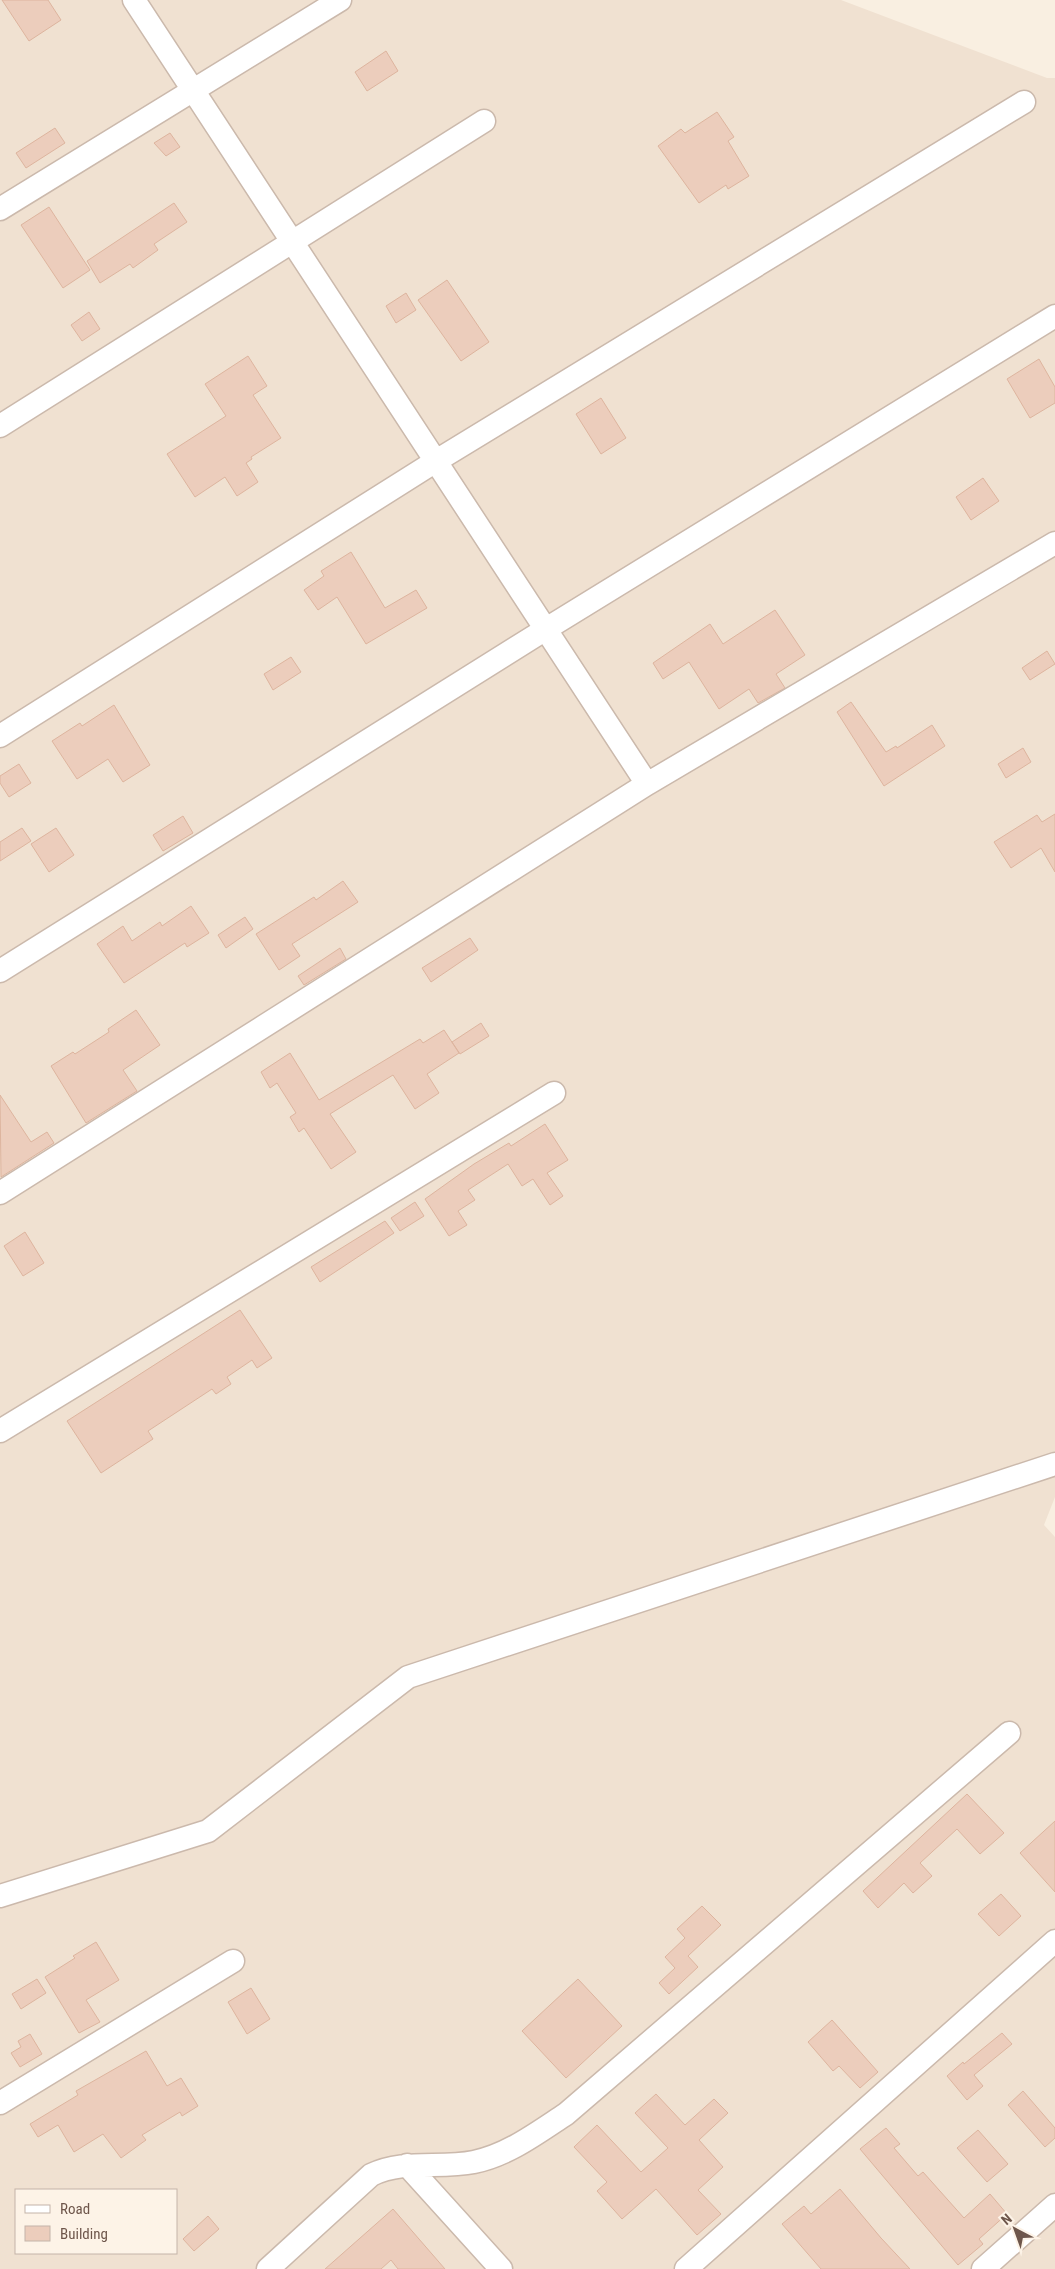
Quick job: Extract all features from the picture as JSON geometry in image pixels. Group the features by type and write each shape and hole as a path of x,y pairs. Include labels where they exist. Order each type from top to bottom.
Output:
{"street":[{"path":"134,0 647,784"},
{"path":"0,209 340,0"},
{"path":"0,736 436,461 1024,102"},
{"path":"0,426 484,121"},
{"path":"0,971 546,629 1055,316"},
{"path":"0,1193 647,784 1055,543"},
{"path":"0,1432 554,1092"},
{"path":"0,1896 208,1831 408,1677 1055,1464"},
{"path":"268,2269 371,2175 387,2167 472,2162 500,2155 566,2114 1009,1733"},
{"path":"686,2269 1055,1941"},
{"path":"0,2103 233,1961"},
{"path":"407,2165 501,2269"},
{"path":"983,2269 1055,2205"}],"shaded area":[{"path":"0,0 841,0 1047,78 1055,78 1055,1497 1044,1525 1055,1537 1055,2269 0,2269"}],"building":[{"path":"2,0 48,0 61,20 29,41"},
{"path":"386,51 398,71 367,91 355,72"},
{"path":"717,112 734,137 728,141 749,176 728,189 726,185 699,203 658,146 681,129 685,133"},
{"path":"55,128 65,143 26,168 16,153"},
{"path":"170,133 180,147 166,156 154,143"},
{"path":"174,203 187,222 154,244 158,250 133,268 130,264 100,283 87,261"},
{"path":"49,207 90,270 63,288 21,225"},
{"path":"447,280 489,342 461,361 418,300"},
{"path":"406,293 416,310 396,323 386,306"},
{"path":"89,312 100,329 82,341 71,325"},
{"path":"248,356 267,386 253,395 281,438 251,457 252,459 246,463 258,482 237,496 225,477 195,497 167,454 226,416 205,384"},
{"path":"1039,359 1055,387 1055,403 1030,418 1007,379"},
{"path":"601,398 626,438 601,454 576,414"},
{"path":"983,478 999,501 971,520 956,497"},
{"path":"351,552 385,608 416,590 427,608 366,644 337,597 318,610 304,590 324,576 321,571"},
{"path":"775,610 805,655 776,674 785,688 758,703 749,689 719,709 689,662 663,679 653,663 710,624 723,644"},
{"path":"1047,651 1055,664 1030,680 1022,668"},
{"path":"291,657 301,672 273,690 264,674"},
{"path":"851,702 886,752 896,746 897,748 932,725 945,746 884,786 837,712"},
{"path":"114,705 150,765 123,782 108,759 77,779 52,741 80,723 82,726"},
{"path":"1023,748 1031,762 1006,778 998,764"},
{"path":"19,764 31,783 9,797 0,783 0,776"},
{"path":"1055,814 1055,872 1041,848 1011,868 994,842 1037,815 1042,822"},
{"path":"183,816 193,833 163,851 153,835"},
{"path":"22,828 31,841 0,861 0,842"},
{"path":"56,828 74,855 49,872 31,844"},
{"path":"343,881 358,902 292,944 300,956 279,970 256,934 314,897 316,900"},
{"path":"191,906 209,933 187,947 185,943 124,983 97,944 123,926 132,941 160,922 162,926"},
{"path":"245,917 253,929 226,948 218,935"},
{"path":"470,938 478,950 431,982 422,968"},
{"path":"340,948 346,959 304,985 298,976"},
{"path":"136,1010 160,1045 123,1070 137,1091 86,1123 51,1066 73,1052 75,1054 109,1032 108,1029"},
{"path":"481,1023 489,1036 460,1054 452,1042"},
{"path":"444,1030 459,1053 427,1074 439,1093 415,1109 393,1075 330,1114 356,1152 331,1169 304,1128 299,1132 290,1117 296,1113 277,1083 270,1088 261,1072 290,1053 319,1100 420,1039 423,1043"},
{"path":"0,1095 31,1142 47,1132 54,1143 1,1177"},
{"path":"545,1124 568,1160 547,1173 563,1196 550,1205 533,1179 522,1186 508,1164 468,1190 475,1200 458,1211 467,1225 449,1236 425,1199 474,1164 509,1143 511,1146"},
{"path":"415,1202 424,1216 400,1231 391,1218"},
{"path":"385,1221 394,1233 320,1282 311,1267"},
{"path":"25,1232 44,1263 23,1276 4,1246"},
{"path":"240,1310 272,1358 257,1368 252,1360 227,1377 231,1384 216,1394 212,1389 148,1431 153,1439 101,1473 67,1421"},
{"path":"967,1794 1004,1833 980,1854 957,1829 920,1863 932,1876 913,1893 904,1883 878,1908 863,1891"},
{"path":"1055,1821 1055,1892 1020,1853"},
{"path":"1001,1894 1021,1916 999,1936 978,1914"},
{"path":"702,1906 721,1925 688,1956 698,1967 669,1994 659,1983 675,1968 665,1957 685,1938 677,1929"},
{"path":"96,1942 119,1980 86,2000 100,2022 79,2033 45,1977"},
{"path":"37,1979 46,1993 21,2009 12,1994"},
{"path":"578,1979 622,2026 566,2078 522,2031"},
{"path":"251,1988 270,2019 247,2034 228,2002"},
{"path":"832,2020 878,2072 860,2088 839,2066 833,2071 808,2042"},
{"path":"1002,2033 1012,2044 974,2075 983,2086 967,2100 947,2076"},
{"path":"30,2034 42,2054 20,2067 11,2053 21,2047 18,2041"},
{"path":"146,2051 167,2086 181,2078 198,2106 182,2116 180,2112 142,2135 146,2140 121,2158 103,2134 74,2152 58,2125 38,2137 30,2124 78,2095 76,2091"},
{"path":"1023,2091 1055,2128 1055,2138 1045,2147 1008,2105"},
{"path":"656,2094 685,2125 714,2099 728,2113 699,2140 723,2167 698,2190 721,2214 697,2235 656,2189 622,2219 597,2191 607,2182 574,2147 597,2125 641,2172 668,2148 635,2113"},
{"path":"886,2128 900,2144 894,2148 918,2176 923,2172 964,2218 990,2194 1007,2214 979,2239 983,2244 958,2265 860,2149"},
{"path":"978,2130 1008,2164 987,2182 957,2148"},
{"path":"840,2189 910,2269 821,2269 782,2224 804,2206 811,2214"},
{"path":"393,2209 445,2269 398,2269 391,2260 381,2269 325,2269"},
{"path":"208,2216 219,2229 194,2251 183,2239"}]}
